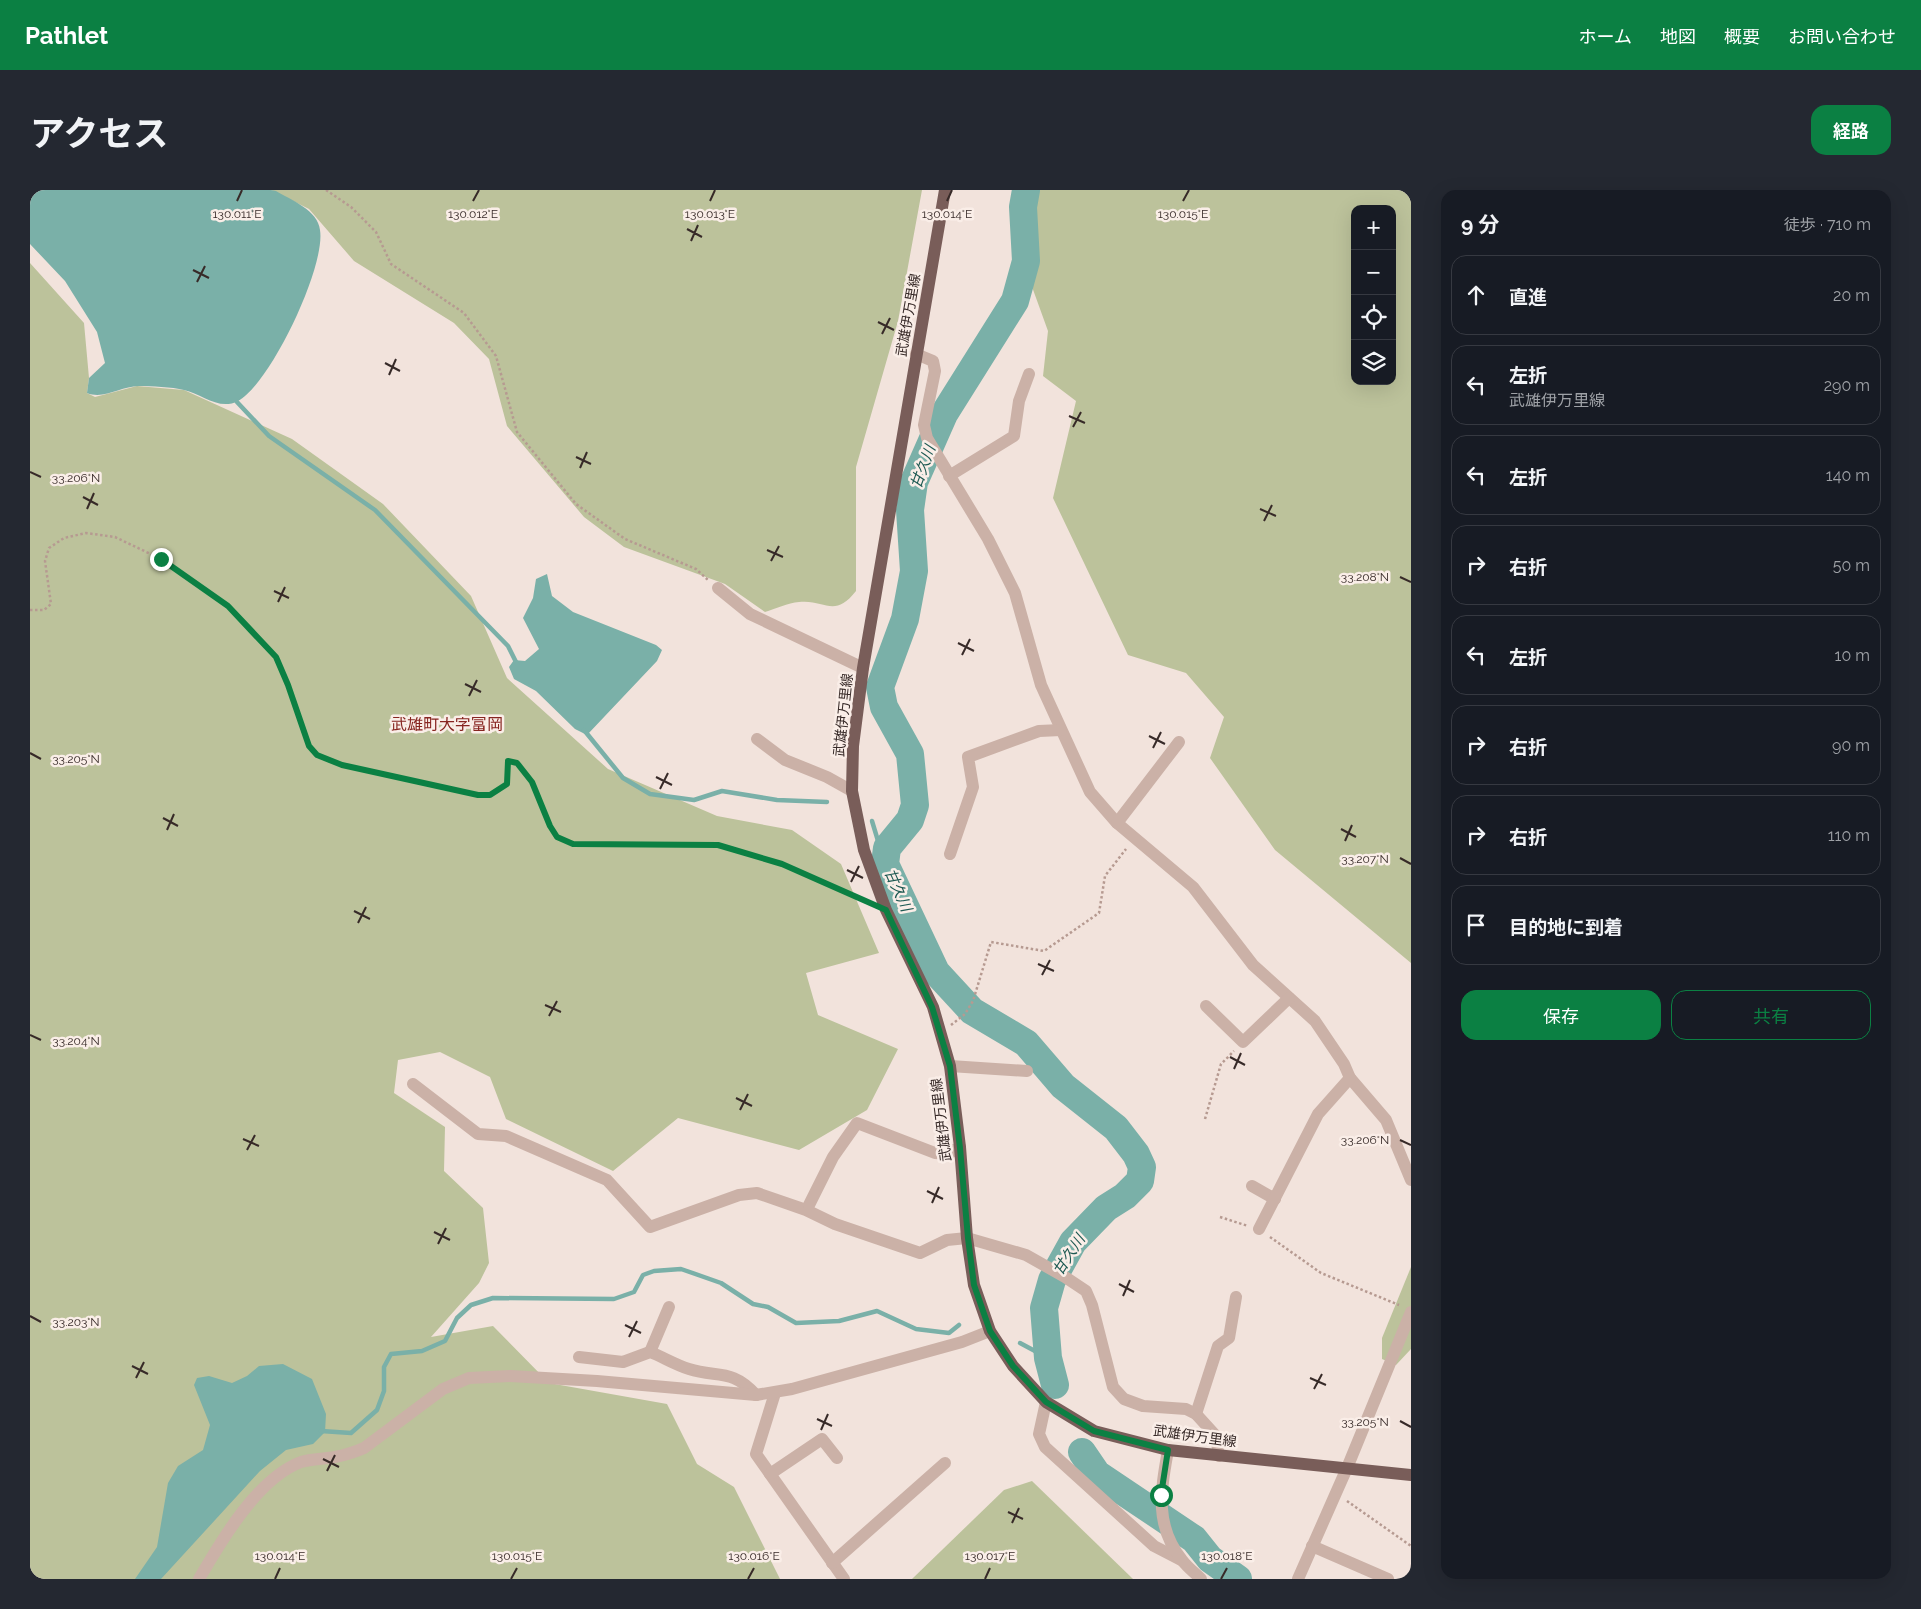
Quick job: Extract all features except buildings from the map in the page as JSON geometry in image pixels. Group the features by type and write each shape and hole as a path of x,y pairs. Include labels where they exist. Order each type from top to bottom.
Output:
{"main road":[{"name":"武雄伊万里線","path":"945,190 863,668 853,746 852,792 864,850 886,910 932,1007 950,1066 974,1285 990,1331 1013,1366 1046,1402 1094,1431 1168,1450 1411,1475"}],"street":[{"path":"916,354 933,361 935,371 924,425 927,438 988,539 1015,594 1041,686 1090,792 1117,823 1193,887 1253,965 1315,1021 1344,1064 1350,1078 1386,1120 1411,1180"},
{"path":"949,476 1014,436 1019,401 1029,374"},
{"path":"718,588 750,614 863,668"},
{"path":"950,854 973,787 968,757 1039,731 1061,730"},
{"path":"757,739 785,760 827,777 852,792"},
{"path":"1117,823 1179,742"},
{"path":"1206,1006 1243,1042 1289,998"},
{"path":"950,1066 1027,1071"},
{"path":"1259,1229 1318,1114 1350,1078"},
{"path":"413,1084 478,1134 506,1136 607,1180 650,1227 739,1195 757,1193 806,1210 835,1224 920,1253 947,1240 968,1238 1026,1255 1048,1266 1086,1291 1092,1305 1113,1388 1124,1399 1143,1406 1186,1409 1196,1414 1216,1436 1220,1456"},
{"path":"809,1205 833,1157 857,1123 935,1153 948,1154 960,1148"},
{"path":"1252,1186 1274,1199"},
{"path":"1196,1414 1218,1346 1229,1338 1236,1296"},
{"path":"650,1352 668,1307"},
{"path":"1298,1579 1347,1468 1406,1309"},
{"path":"198,1579 237,1519 279,1474 304,1461 336,1457 364,1448 443,1389 459,1381 486,1376 510,1376 597,1381 756,1395 775,1393 962,1342 990,1331"},
{"path":"579,1357 623,1362 650,1352 690,1370 730,1375 751,1389 756,1395"},
{"path":"775,1393 756,1454 844,1579"},
{"path":"1046,1402 1039,1434 1045,1447 1154,1546 1181,1560 1201,1579"},
{"path":"770,1474 822,1439 837,1458"},
{"path":"1168,1450 1161,1495 1165,1529 1181,1560"},
{"path":"832,1563 944,1463"},
{"path":"1312,1546 1388,1579"}],"path":[{"path":"326,190 351,207 376,232 391,264 464,312 496,356 517,432 576,504 625,539 696,569 718,588"},
{"path":"30,610 44,610 51,604 45,561 49,548 64,538 86,533 115,537 161,559 228,606 276,657 288,685 309,746 317,755 342,765 478,795 490,795 507,784 508,761 517,763 532,782 550,826 557,837 573,844 718,845 782,864 886,910"},
{"path":"965,1014 973,1001 991,942 1044,951 1099,913 1105,876 1135,839"},
{"path":"1205,1119 1221,1064 1243,1042"},
{"path":"1220,1217 1259,1229 1321,1273 1406,1309"},
{"path":"1335,1493 1411,1546"}],"green space":[{"path":"271,190 922,190 898,321 856,467 856,591 841,604 835,606 799,602 765,612 725,584 624,547 584,517 507,426 489,359 454,323 354,261 309,209"},
{"path":"1021,190 1411,190 1411,963 1275,850 1210,758 1224,717 1186,673 1128,655 1053,498 1076,401 1043,376 1048,331 1014,237"},
{"path":"30,263 84,323 89,378 87,393 95,397 137,386 184,390 292,439 383,504 471,596 507,678 608,769 717,816 792,830 841,864 879,953 806,973 818,1015 898,1049 867,1110 799,1150 678,1118 613,1171 506,1119 490,1077 440,1052 398,1060 394,1093 445,1127 444,1171 483,1208 489,1263 479,1283 431,1337 493,1326 549,1383 667,1404 697,1464 734,1487 780,1579 30,1579"},
{"path":"1411,1267 1411,1349 1396,1365 1382,1359 1382,1338"},
{"path":"1032,1481 1133,1579 912,1579 1004,1490"}],"water":[{"path":"30,190 271,190 289,198 309,211 318,223 320,230 320,247 314,269 294,322 266,372 251,390 238,401 231,404 217,403 191,392 162,387 139,386 100,395 87,393 89,378 105,363 97,332 65,281 30,244"},
{"path":"547,574 552,596 573,612 656,645 662,650 657,661 587,735 575,729 536,691 514,679 509,667 514,660 525,661 539,649 523,618 533,598 536,579"},
{"path":"283,1364 312,1379 326,1414 325,1432 313,1444 286,1450 260,1471 161,1579 135,1579 157,1547 168,1483 178,1466 203,1450 210,1425 194,1385 197,1378 209,1376 232,1383 247,1376 259,1366"}],"waterway":[{"name":"甘久川","path":"1026,190 1023,207 1026,261 1015,301 944,414 914,482 910,510 914,571 905,619 880,687 884,707 910,754 915,805 910,820 887,848 885,864 936,972 972,1011 1026,1043 1063,1086 1116,1128 1136,1154 1142,1167 1140,1181 1125,1196 1106,1208 1073,1242 1052,1280 1044,1308 1048,1358 1055,1385"},
{"path":"237,402 269,436 375,510 508,646 517,664"},
{"path":"584,730 623,778 650,794 694,800 722,791 777,800 827,802"},
{"path":"872,821 885,864"},
{"path":"321,1431 351,1433 377,1410 384,1391 384,1367 391,1354 422,1351 445,1341 457,1318 471,1305 493,1298 614,1299 634,1292 643,1275 654,1271 681,1269 721,1283 753,1304 768,1307 796,1323 839,1321 877,1311 916,1329 949,1333 959,1325"},
{"path":"1020,1343 1048,1358"},
{"name":"甘久川","path":"1082,1452 1097,1474 1194,1539 1210,1559 1238,1579"}],"district":[{"name":"武雄町大字富岡","path":"447,724"}],"route":[{"path":"161,559 228,606 276,657 288,685 309,746 317,755 342,765 478,795 490,795 507,784 508,761 517,763 532,782 540,797 550,826 557,837 573,844 718,845 782,864 886,910 932,1007 950,1066 974,1285 990,1331 1013,1366 1046,1402 1094,1431 1168,1450 1161,1495"}]}
